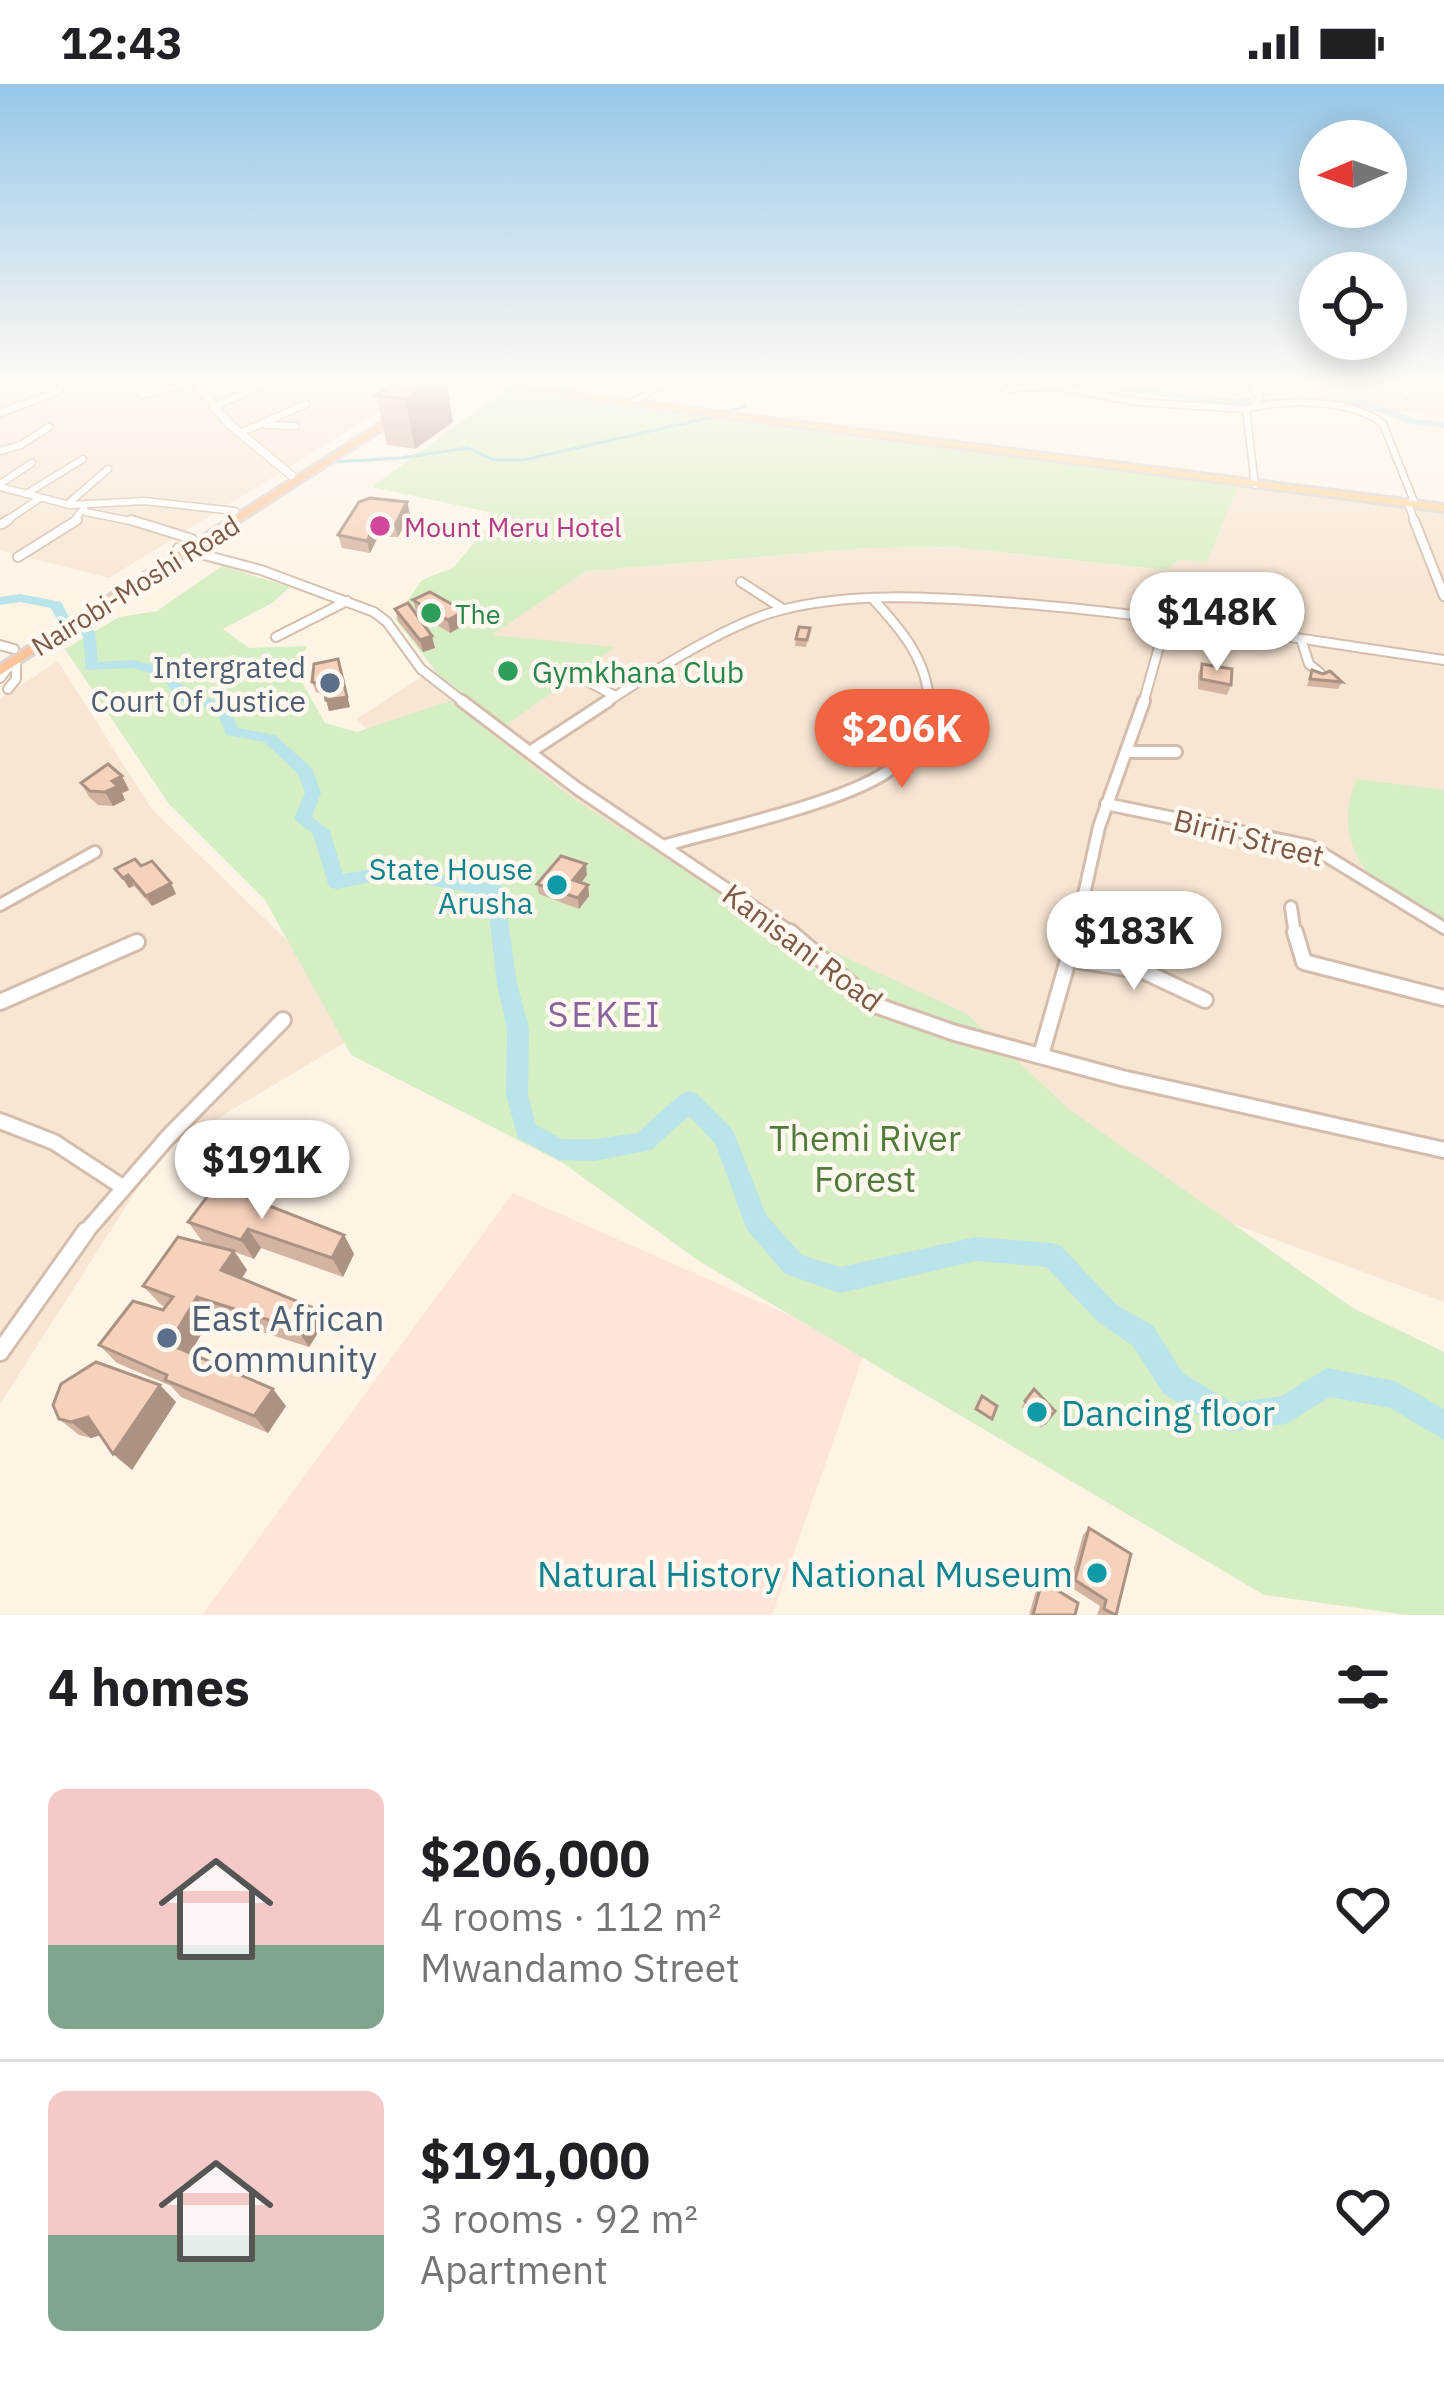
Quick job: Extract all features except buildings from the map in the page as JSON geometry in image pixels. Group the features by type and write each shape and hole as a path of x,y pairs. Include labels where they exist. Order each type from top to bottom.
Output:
{"highway":[{"name":"Nairobi-Moshi Road","path":"186,546 329,452"},
{"name":"Nairobi-Moshi Road","path":"6,661 335,452"}],"main road":[{"path":"1008,452 1444,508"}],"street":[{"path":"264,452 291,475"},
{"path":"1251,452 1255,485"},
{"path":"1393,452 1435,583 1444,596"},
{"path":"26,494 83,459"},
{"path":"1,488 32,463"},
{"path":"67,504 108,469"},
{"path":"1,488 84,508 144,501 209,512 235,511"},
{"path":"2,524 40,498"},
{"path":"18,556 84,508"},
{"name":"Kanisani Road","path":"84,508 347,601 387,622 421,669 530,752 794,935 875,1005 1040,1055 1444,1150"},
{"path":"741,582 783,609"},
{"path":"663,846 812,806 863,786 892,770 916,745 930,702 926,670 915,643 872,598"},
{"path":"530,752 615,696 738,626 783,609 872,598 990,601 1167,618 1443,662"},
{"path":"276,637 347,601"},
{"path":"1040,1055 1070,959 1106,804 1167,618"},
{"path":"1301,639 1309,664 1320,673"},
{"path":"6,661 16,679 8,689"},
{"path":"578,676 615,696"},
{"path":"1126,752 1176,752"},
{"name":"Biriri Street","path":"1106,804 1322,850 1396,905 1444,928"},
{"path":"0,905 95,852"},
{"path":"1291,907 1298,954 1304,962 1444,998"},
{"path":"0,1002 137,942"},
{"path":"1070,959 1143,970 1204,1000"},
{"path":"0,1352 61,1259 121,1186 283,1020"},
{"path":"0,1121 54,1142 121,1186"}],"shaded area":[{"path":"0,452 313,452 109,578 0,550"},
{"path":"1238,483 1444,509 1444,1302 969,1126 456,809 356,719 586,571 866,548 955,547 1165,570"},
{"path":"58,661 151,808 374,1025 160,1153 0,1404 0,699"},
{"path":"513,1193 866,1349 772,1615 202,1615"}],"green space":[{"path":"419,452 981,452 1238,486 1207,562 1179,560 1165,570 955,547 866,548 586,571 492,635 615,647 505,726 442,679 395,619 422,580 454,567 498,514 372,487"},
{"name":"Themi River Forest","path":"222,566 290,587 272,603 223,629 249,648 307,646 295,670 325,723 357,732 450,701 574,799 755,915 967,1014 1070,1110 1353,1308 1444,1352 1444,1615 1407,1615 1264,1595 699,1261 563,1163 351,1055 265,900 169,804 65,649 119,617 157,611"},
{"path":"1357,779 1444,790 1444,922 1399,901 1365,869 1349,828 1349,804"}],"waterway":[{"path":"332,462 438,452"},
{"path":"478,452 494,460 557,452"},
{"path":"0,601 20,598 56,605 66,624 90,634 91,667 134,664 169,674 182,697 222,706 232,732 269,738 306,772 313,793 303,819 321,831 336,882 393,872 496,891 507,984 518,1028 517,1095 526,1131 559,1149 643,1143 689,1101 725,1137 756,1222 794,1265 840,1280 976,1249 1052,1255 1107,1313 1143,1336 1173,1383 1229,1418 1286,1410 1327,1382 1395,1395 1444,1426"}],"place":[{"name":"Mount Meru Hotel","path":"380,526"},
{"name":"The","path":"431,613"},
{"name":"Gymkhana Club","path":"508,671"},
{"name":"Intergrated Court Of Justice","path":"330,683"},
{"name":"State House Arusha","path":"557,885"},
{"name":"East African Community","path":"167,1338"},
{"name":"Dancing floor","path":"1037,1412"},
{"name":"Natural History National Museum","path":"1097,1573"}],"district":[{"name":"SEKEI","path":"605,1013"}]}
